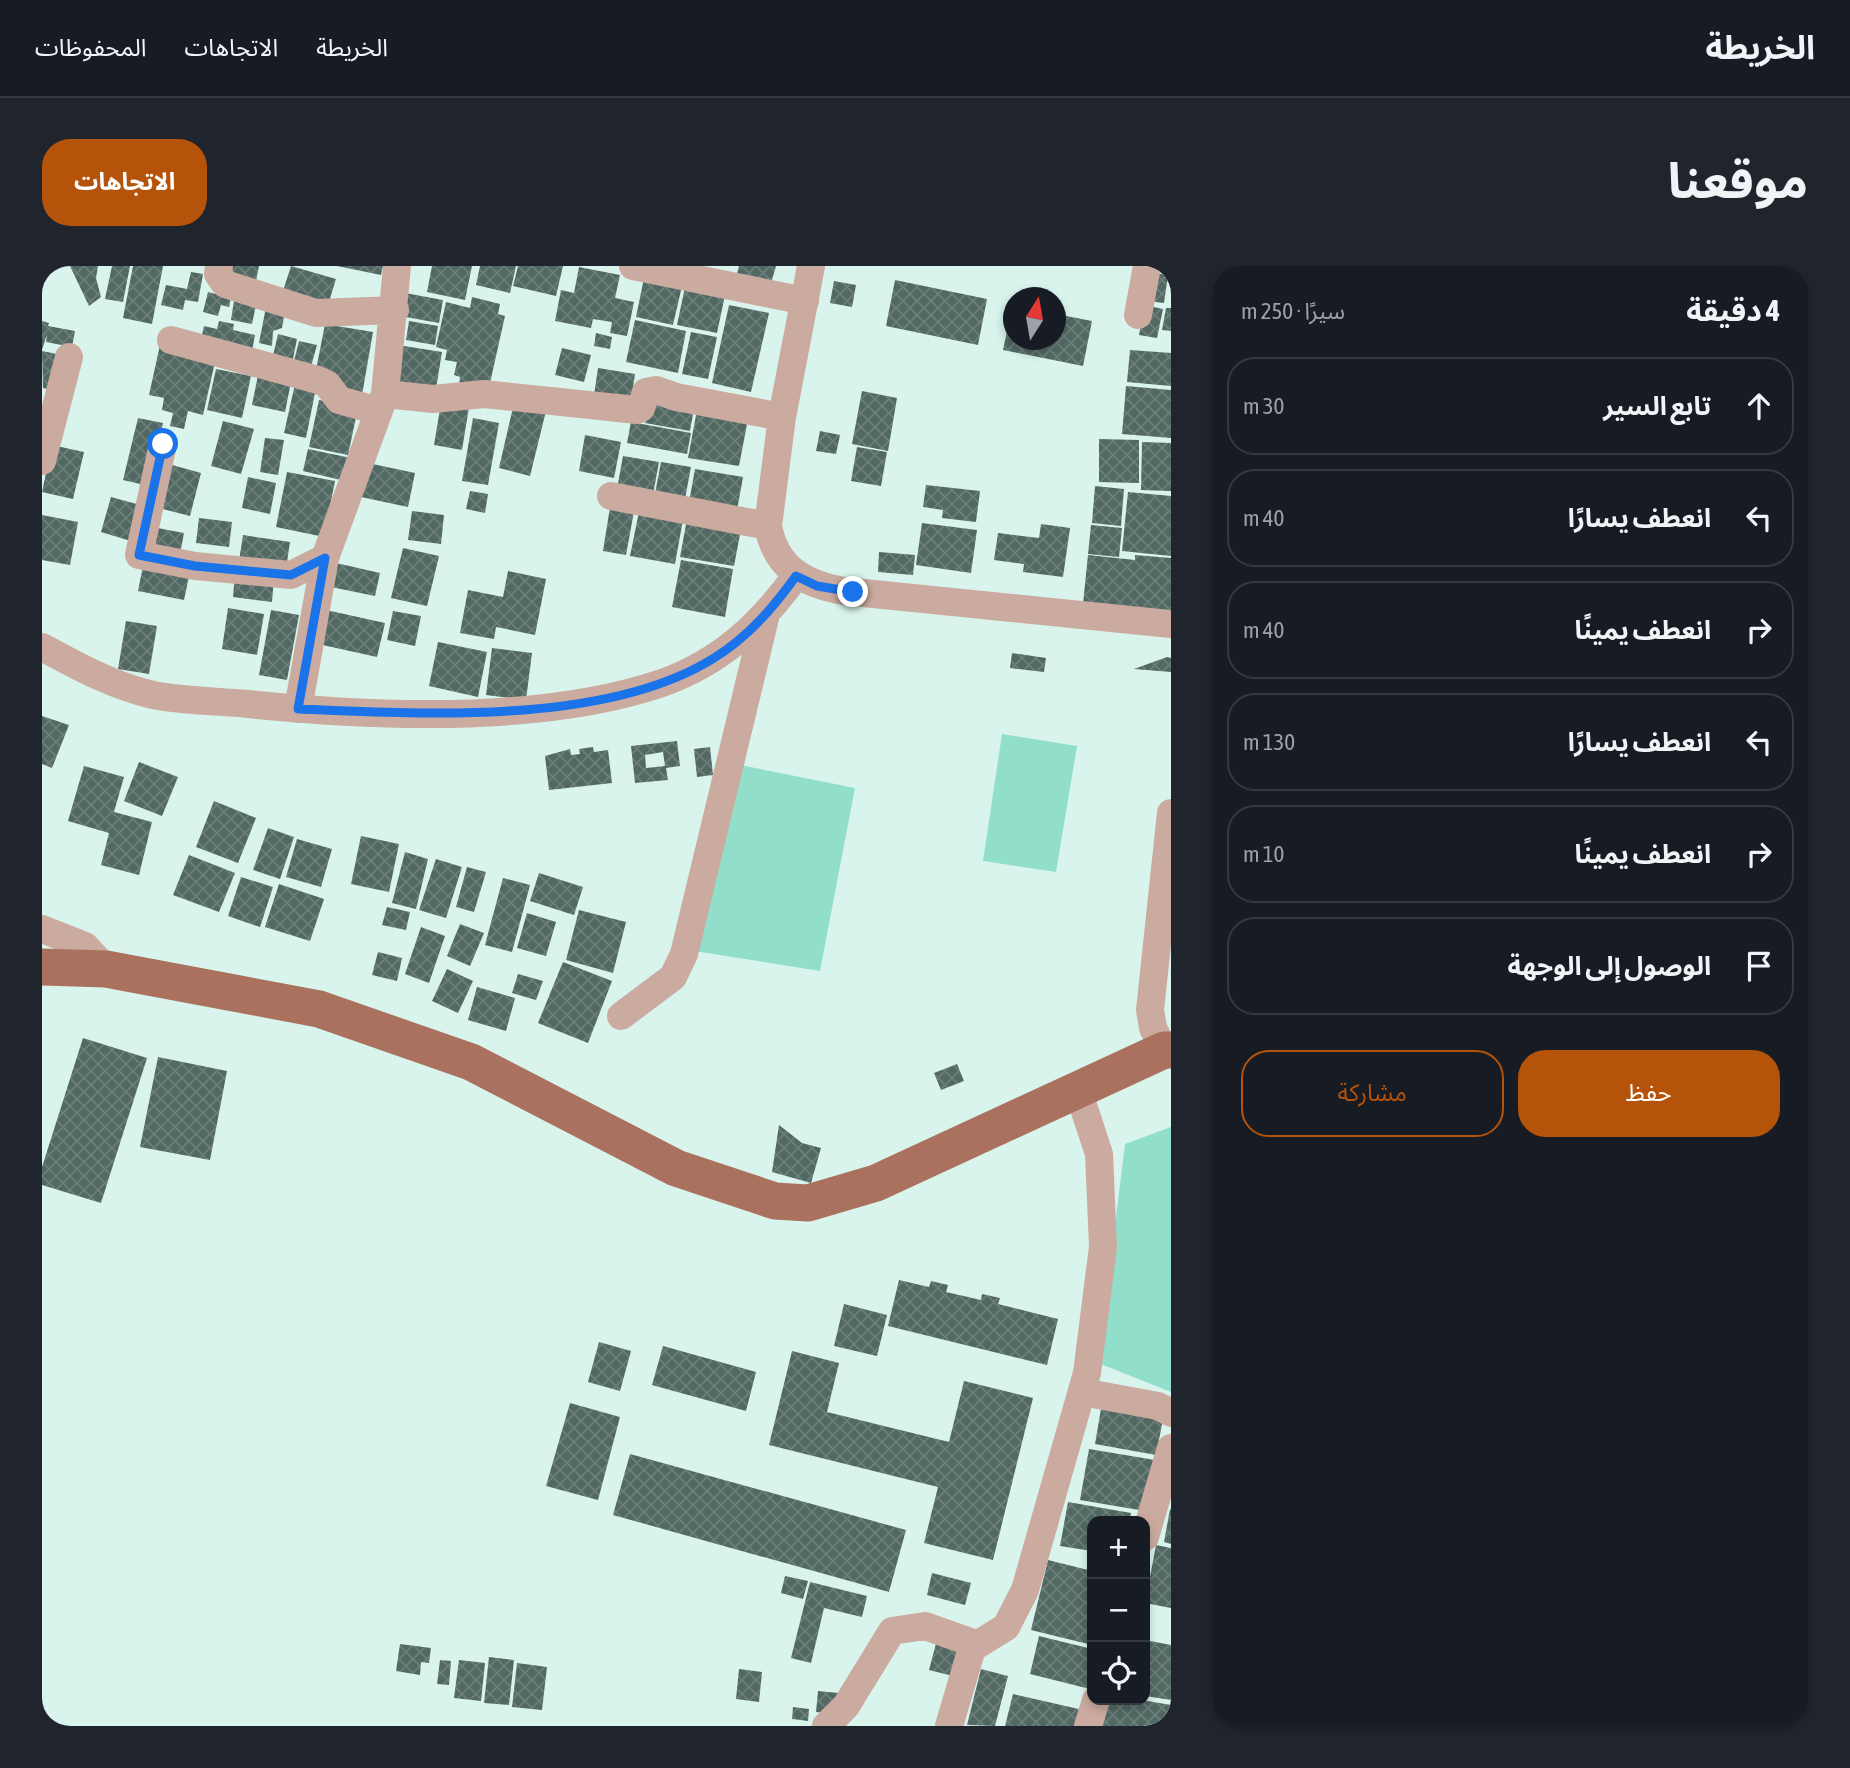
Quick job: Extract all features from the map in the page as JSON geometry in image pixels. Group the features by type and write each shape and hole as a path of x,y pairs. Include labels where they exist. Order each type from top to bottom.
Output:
{"main road":[{"path":"42,967 106,969 319,1009 471,1062 676,1168 775,1201 808,1203 876,1183 1167,1050"}],"street":[{"path":"219,266 218,274 225,284 316,313 395,310"},
{"path":"298,709 325,558 382,403 395,310 397,266"},
{"path":"633,266 805,301"},
{"path":"811,266 782,417 768,526 771,543 783,564 796,576 817,586 853,592 1171,624"},
{"path":"1138,315 1147,266"},
{"path":"171,340 318,380 327,384 339,400 382,403 484,394 637,410 641,408 646,393 656,390 676,397 782,417"},
{"path":"42,461 50,397 69,357"},
{"path":"163,444 139,555 195,566 291,575 325,558"},
{"path":"611,496 768,526"},
{"path":"42,647 104,679 154,695 298,709 414,714 562,706 663,682 714,658 765,618 796,576"},
{"path":"621,1016 673,977 684,954 765,618"},
{"path":"1167,1050 1153,1028 1150,1010 1171,813"},
{"path":"42,929 85,946 106,969"},
{"path":"949,1726 969,1655 976,1644 1006,1628 1025,1590 1082,1392 1095,1327 1103,1247 1099,1154 1078,1090"},
{"path":"1082,1392 1158,1406 1171,1413"},
{"path":"1150,1520 1171,1448"},
{"path":"826,1726 846,1706 892,1631 925,1626 976,1644"},
{"path":"1088,1726 1094,1705"}],"green space":[{"path":"1002,734 1077,746 1056,872 983,861"},
{"path":"740,765 855,788 820,971 694,951"},
{"path":"1171,1127 1171,1392 1098,1363 1125,1144"}],"building":[{"path":"70,266 98,266 96,278 101,297 89,306"},
{"path":"112,266 130,266 123,302 105,299"},
{"path":"133,266 163,266 152,324 123,318"},
{"path":"222,266 259,266 256,281 220,274"},
{"path":"291,266 336,279 327,308 282,294"},
{"path":"337,266 383,266 381,275"},
{"path":"432,266 472,266 465,300 427,292"},
{"path":"480,266 516,266 510,293 476,285"},
{"path":"518,266 563,266 556,296 513,286"},
{"path":"739,266 776,266 770,287 736,277"},
{"path":"579,267 620,275 615,298 634,302 627,336 610,333 612,322 593,319 591,328 555,321 561,290 574,293"},
{"path":"191,272 203,274 198,302 185,300 183,310 161,305 166,285 187,289"},
{"path":"1153,273 1168,275 1164,303 1148,301"},
{"path":"644,278 682,286 673,325 636,317"},
{"path":"895,280 987,299 978,345 886,326"},
{"path":"834,281 856,285 852,307 830,303"},
{"path":"685,287 725,295 717,333 677,325"},
{"path":"208,292 231,298 229,307 221,305 218,316 203,312"},
{"path":"405,293 443,300 439,323 400,316"},
{"path":"472,297 500,304 498,314 505,316 488,392 459,385 460,377 454,375 457,362 445,360 447,350 436,347 446,302 470,308"},
{"path":"234,301 256,305 252,324 231,320"},
{"path":"729,305 769,313 751,392 712,383"},
{"path":"1145,305 1163,309 1157,338 1139,335"},
{"path":"266,307 285,311 282,328 273,331 272,346 259,343"},
{"path":"1166,308 1171,308 1171,331 1162,330"},
{"path":"1066,316 1092,321 1083,366 1003,350 1066,350"},
{"path":"635,320 686,331 678,373 626,362"},
{"path":"42,321 49,323 48,326 75,331 72,347 46,342 47,334 42,350"},
{"path":"219,321 234,324 233,330 255,335 252,351 201,339 204,326 217,329"},
{"path":"409,321 438,326 435,345 406,340"},
{"path":"325,324 373,332 362,395 315,375"},
{"path":"691,332 717,337 708,379 682,374"},
{"path":"596,333 612,337 610,349 594,346"},
{"path":"278,334 297,339 292,364 272,360"},
{"path":"299,341 317,345 310,370 293,365"},
{"path":"160,345 216,358 203,415 188,411 184,429 170,426 173,413 162,410 164,398 149,395"},
{"path":"398,345 442,352 435,395 391,388"},
{"path":"562,348 591,355 584,382 555,375"},
{"path":"1130,350 1171,353 1171,386 1127,382"},
{"path":"42,351 57,354 50,390 43,388"},
{"path":"598,368 635,374 630,407 593,402"},
{"path":"216,369 251,376 242,418 207,410"},
{"path":"259,370 292,377 285,412 252,405"},
{"path":"295,384 316,388 306,438 284,433"},
{"path":"1126,386 1171,390 1171,438 1122,434"},
{"path":"862,391 897,398 888,451 852,444"},
{"path":"649,399 694,408 690,431 645,423"},
{"path":"319,400 358,408 348,455 309,447"},
{"path":"441,403 469,407 462,450 434,445"},
{"path":"514,403 546,411 530,476 499,468"},
{"path":"697,410 748,419 739,466 688,458"},
{"path":"138,418 163,423 149,486 123,480"},
{"path":"473,418 499,423 488,485 462,481"},
{"path":"223,421 254,429 241,474 211,466"},
{"path":"631,422 691,433 687,454 627,443"},
{"path":"820,431 840,435 836,454 816,451"},
{"path":"585,435 621,442 614,478 579,471"},
{"path":"265,438 284,440 278,475 260,472"},
{"path":"1099,439 1139,440 1139,483 1099,482"},
{"path":"1142,442 1171,443 1171,491 1141,490"},
{"path":"52,445 84,452 73,499 42,492"},
{"path":"857,447 887,452 881,486 851,481"},
{"path":"308,449 351,458 345,481 303,471"},
{"path":"623,456 659,462 652,500 616,494"},
{"path":"661,462 691,467 684,504 654,499"},
{"path":"165,463 201,473 190,516 155,507"},
{"path":"368,463 415,473 408,507 361,497"},
{"path":"695,469 743,477 736,516 688,508"},
{"path":"287,472 335,481 324,537 276,527"},
{"path":"248,477 276,483 270,514 242,508"},
{"path":"926,485 980,491 976,522 942,518 943,510 923,507"},
{"path":"1095,486 1124,489 1121,526 1092,523"},
{"path":"470,491 488,494 485,513 466,509"},
{"path":"1128,492 1171,496 1171,556 1122,551"},
{"path":"111,497 144,506 134,542 101,532"},
{"path":"611,501 635,506 626,555 603,551"},
{"path":"640,507 684,514 675,564 630,556"},
{"path":"412,511 444,515 441,544 408,540"},
{"path":"42,515 78,522 70,565 42,560"},
{"path":"199,518 232,522 229,547 196,543"},
{"path":"687,519 741,529 734,566 680,557"},
{"path":"922,523 977,530 971,573 916,565"},
{"path":"1041,524 1070,528 1063,577 1023,572 1024,564 994,560 998,533 1039,538"},
{"path":"1091,525 1122,528 1119,557 1088,554"},
{"path":"147,526 184,533 179,559 142,551"},
{"path":"243,535 290,542 286,569 239,561"},
{"path":"403,548 439,556 427,606 391,598"},
{"path":"879,552 915,555 913,575 878,572"},
{"path":"1088,555 1135,560 1135,555 1171,558 1171,612 1083,604"},
{"path":"145,556 191,567 184,600 138,591"},
{"path":"681,560 733,569 725,617 672,607"},
{"path":"336,563 380,573 375,596 331,587"},
{"path":"508,571 546,579 535,635 496,627 494,639 460,633 468,590 503,597"},
{"path":"235,573 274,577 272,602 233,597"},
{"path":"228,608 264,614 257,655 222,649"},
{"path":"271,610 299,615 287,680 259,675"},
{"path":"326,610 385,623 377,657 318,644"},
{"path":"393,611 421,616 415,646 387,640"},
{"path":"126,621 157,626 149,674 118,669"},
{"path":"438,642 487,652 478,697 429,686"},
{"path":"492,648 532,653 526,700 486,695"},
{"path":"1012,653 1046,658 1044,672 1010,668"},
{"path":"1171,658 1171,672 1134,669"},
{"path":"42,716 69,725 52,768 42,764"},
{"path":"677,741 680,766 666,768 668,780 635,783 631,746","holes":["663,752 665,766 646,768 645,755"]},
{"path":"593,747 594,752 608,750 612,783 549,790 545,756 570,749 571,755 580,754 579,749"},
{"path":"710,747 713,775 697,777 694,749"},
{"path":"139,762 178,777 162,816 124,801"},
{"path":"84,766 124,777 114,812 152,822 139,875 101,865 109,833 68,821"},
{"path":"214,801 256,818 238,863 196,847"},
{"path":"268,828 294,837 280,879 253,870"},
{"path":"361,836 399,844 389,892 351,884"},
{"path":"297,839 332,849 321,887 286,877"},
{"path":"405,852 428,859 416,909 392,903"},
{"path":"189,855 235,873 219,912 173,895"},
{"path":"436,859 462,867 446,918 419,910"},
{"path":"467,867 486,872 474,912 456,907"},
{"path":"539,873 583,887 574,915 530,901"},
{"path":"241,877 273,887 260,927 228,916"},
{"path":"503,878 530,885 512,952 485,945"},
{"path":"279,884 324,899 310,941 265,927"},
{"path":"387,907 410,912 406,930 382,925"},
{"path":"579,910 626,922 613,973 566,960"},
{"path":"527,913 556,922 546,956 517,948"},
{"path":"460,924 484,933 470,966 447,956"},
{"path":"421,927 445,936 429,983 405,974"},
{"path":"378,952 402,958 397,981 372,975"},
{"path":"563,962 612,981 588,1043 538,1023"},
{"path":"447,969 473,981 458,1013 432,1001"},
{"path":"518,974 543,981 536,1000 512,993"},
{"path":"477,987 515,998 506,1031 468,1020"},
{"path":"83,1038 147,1058 101,1203 42,1185 42,1167"},
{"path":"158,1057 227,1071 210,1160 140,1147"},
{"path":"957,1064 964,1081 941,1090 934,1073"},
{"path":"779,1125 802,1143 821,1148 811,1183 772,1172"},
{"path":"899,1280 929,1287 931,1281 948,1285 946,1292 981,1300 982,1294 1000,1298 998,1304 1058,1319 1047,1365 888,1326"},
{"path":"844,1304 887,1315 877,1356 834,1346"},
{"path":"599,1342 631,1351 620,1391 588,1382"},
{"path":"663,1346 756,1372 746,1411 652,1385"},
{"path":"792,1351 839,1363 827,1412 949,1442 964,1381 1033,1398 993,1560 924,1543 938,1487 769,1445"},
{"path":"570,1403 620,1417 598,1500 546,1486"},
{"path":"1102,1403 1164,1414 1156,1455 1095,1444"},
{"path":"1089,1449 1155,1460 1145,1511 1080,1500"},
{"path":"630,1454 906,1530 889,1592 613,1515"},
{"path":"1068,1502 1131,1513 1131,1516 1087,1516 1087,1550 1060,1546"},
{"path":"1171,1510 1171,1544 1164,1542"},
{"path":"1156,1545 1171,1548 1171,1608 1150,1604 1150,1577"},
{"path":"1048,1560 1087,1570 1087,1644 1031,1630"},
{"path":"932,1573 971,1583 965,1605 927,1595"},
{"path":"785,1576 808,1581 803,1599 781,1593"},
{"path":"810,1582 867,1596 862,1617 824,1608 811,1663 791,1658"},
{"path":"938,1636 965,1643 957,1677 929,1670"},
{"path":"1039,1636 1087,1648 1087,1688 1030,1674"},
{"path":"1150,1641 1171,1645 1171,1700 1150,1697"},
{"path":"400,1644 431,1648 429,1663 421,1662 420,1675 396,1671"},
{"path":"489,1657 514,1660 509,1705 484,1703"},
{"path":"440,1660 451,1661 449,1685 437,1684"},
{"path":"459,1660 485,1663 481,1701 454,1698"},
{"path":"517,1663 547,1667 542,1710 512,1707"},
{"path":"739,1669 762,1672 759,1702 736,1699"},
{"path":"981,1669 1008,1676 995,1726 967,1725"},
{"path":"818,1691 839,1693 837,1714 816,1712"},
{"path":"1013,1694 1083,1710 1079,1726 1005,1726"},
{"path":"1150,1701 1171,1705 1171,1726 1101,1726 1105,1705 1150,1705"},
{"path":"793,1707 809,1709 808,1721 792,1719"}],"route":[{"path":"163,444 139,555 195,566 291,575 325,558 298,709 414,714 562,706 621,694 663,682 714,658 765,618 796,576 817,586 853,592"}]}
